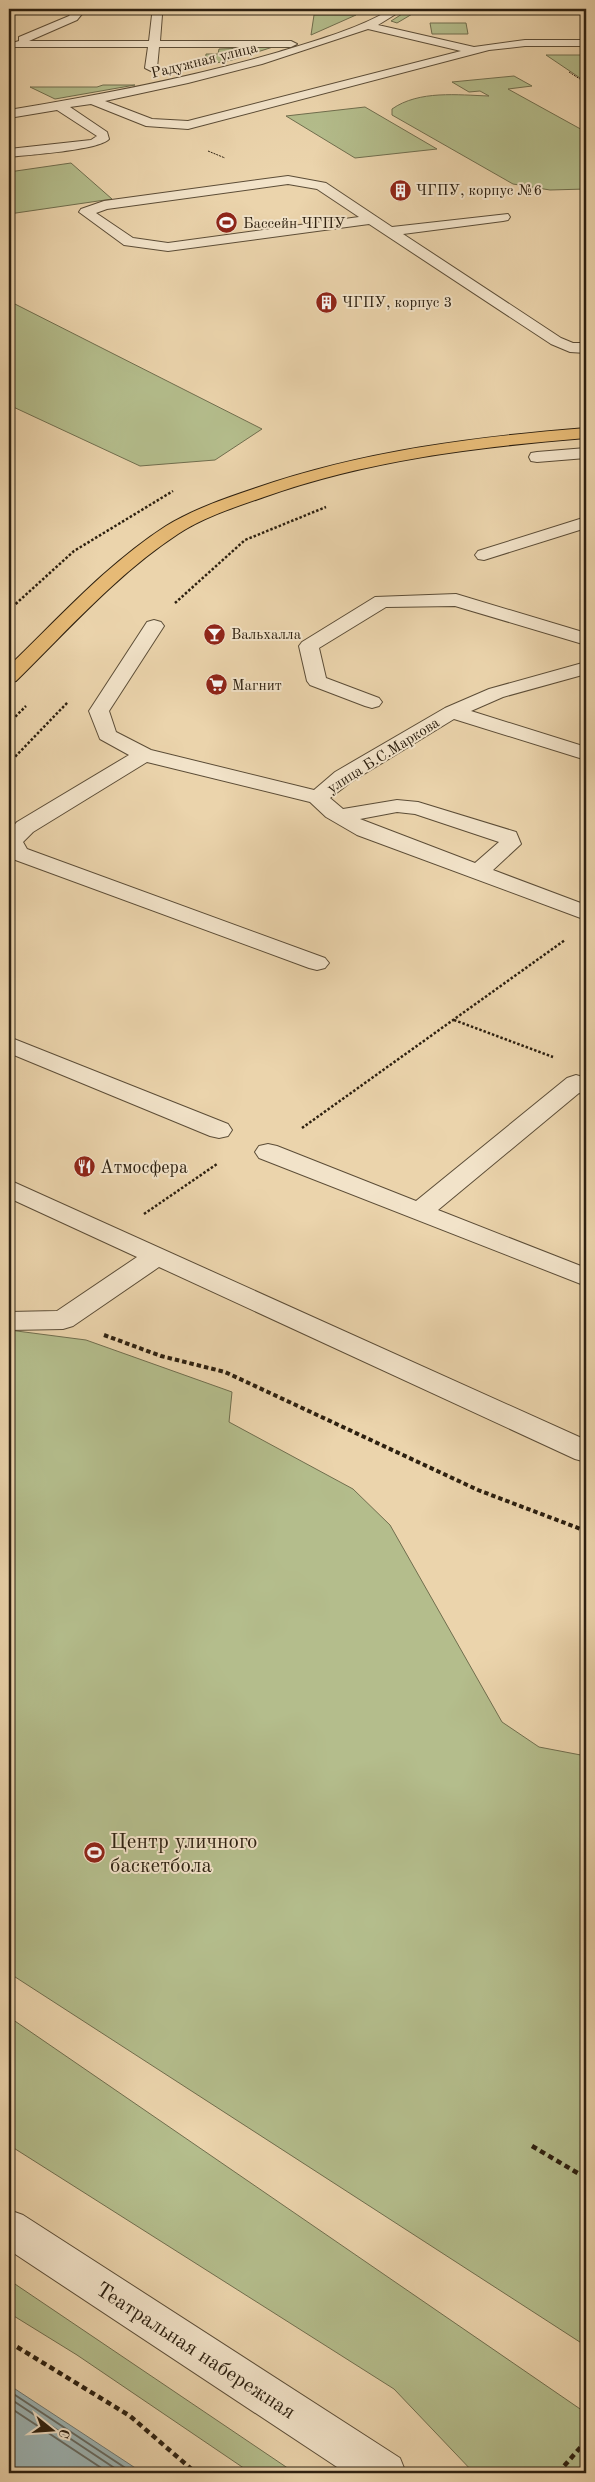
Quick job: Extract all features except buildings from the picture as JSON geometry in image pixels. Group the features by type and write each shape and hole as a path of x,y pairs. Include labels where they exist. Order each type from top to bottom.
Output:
{"main road":[{"path":"9,677 128,562 172,530 217,508 276,485 404,452 586,433"}],"street":[{"path":"12,46 45,29 73,18 80,9"},
{"name":"Радужная улица","path":"9,114 173,85 312,45 366,25 398,9"},
{"path":"151,68 157,15"},
{"path":"366,25 475,51"},
{"path":"18,29 45,29"},
{"path":"92,100 150,123 168,126 188,125 475,51 515,44 586,43"},
{"path":"12,46 154,44 312,45"},
{"path":"23,101 41,109"},
{"path":"9,153 94,143 103,139 103,135 60,106"},
{"path":"369,220 168,247 129,242 86,212 104,205 288,180 320,186 369,220 390,231 556,341 570,346 586,348"},
{"path":"390,231 503,217"},
{"path":"537,457 586,453"},
{"path":"484,555 586,522"},
{"path":"372,702 317,681 308,646 382,601 456,600 586,639"},
{"path":"154,626 99,711 107,735 144,754 318,797"},
{"name":"улица Б.С.Маркова","path":"586,668 496,693 452,712 343,777 318,797 325,806 365,830 586,913"},
{"path":"452,712 586,754"},
{"path":"144,754 25,827 12,841 18,852 317,963"},
{"path":"340,816 397,806 418,808 508,837 510,844 477,873"},
{"path":"564,905 586,895"},
{"path":"9,1044 219,1130"},
{"path":"420,1211 576,1083 586,1087"},
{"path":"268,1152 586,1278"},
{"path":"9,1188 586,1452"},
{"path":"9,1322 62,1320 157,1256"},
{"name":"Театральная набережная","path":"9,2228 384,2473"}],"path":[{"path":"388,30 423,11 586,11"},
{"path":"150,123 161,134 288,180"},
{"path":"154,626 175,603 245,540 326,506"},
{"path":"268,1152 571,936"},
{"path":"453,1020 560,1060"},
{"path":"143,1215 218,1163"},
{"path":"62,1320 161,1356 225,1372 478,1490 586,1531"},
{"path":"532,2146 586,2178"},
{"path":"9,2342 130,2416 196,2473"},
{"path":"558,2473 586,2441"}],"green space":[{"path":"410,9 493,10 419,10 397,23 391,21"},
{"path":"314,15 356,15 311,35"},
{"path":"430,23 466,23 468,34 432,34"},
{"path":"273,47 232,60 205,65 206,54 218,54 219,49"},
{"path":"546,55 586,55 586,82"},
{"path":"514,76 532,86 508,89 586,132 586,189 550,190 513,184 392,115 392,109 403,103 426,96 489,96 480,91 469,92 452,82"},
{"path":"103,85 135,85 55,99 30,87 97,87"},
{"path":"365,107 437,149 355,158 286,116"},
{"path":"71,163 112,199 9,214 9,172"},
{"path":"9,301 262,429 215,460 140,466 9,405"},
{"path":"9,1330 86,1340 232,1392 229,1422 353,1489 390,1525 502,1722 539,1747 586,1756 586,2346 9,1973"},
{"path":"9,2017 586,2413 586,2473 474,2473 394,2389 9,2145"},
{"path":"9,2280 295,2473 251,2473 77,2355 9,2313"}],"water":[{"path":"9,2385 143,2473 9,2473"}],"place":[{"name":"ЧГПУ, корпус №6","path":"400,190"},
{"name":"Бассейн ЧГПУ","path":"227,223"},
{"name":"ЧГПУ, корпус 3","path":"326,302"},
{"name":"Вальхалла","path":"215,634"},
{"name":"Магнит","path":"216,685"},
{"name":"Атмосфера","path":"84,1167"},
{"name":"Центр уличного баскетбола","path":"94,1853"}]}
